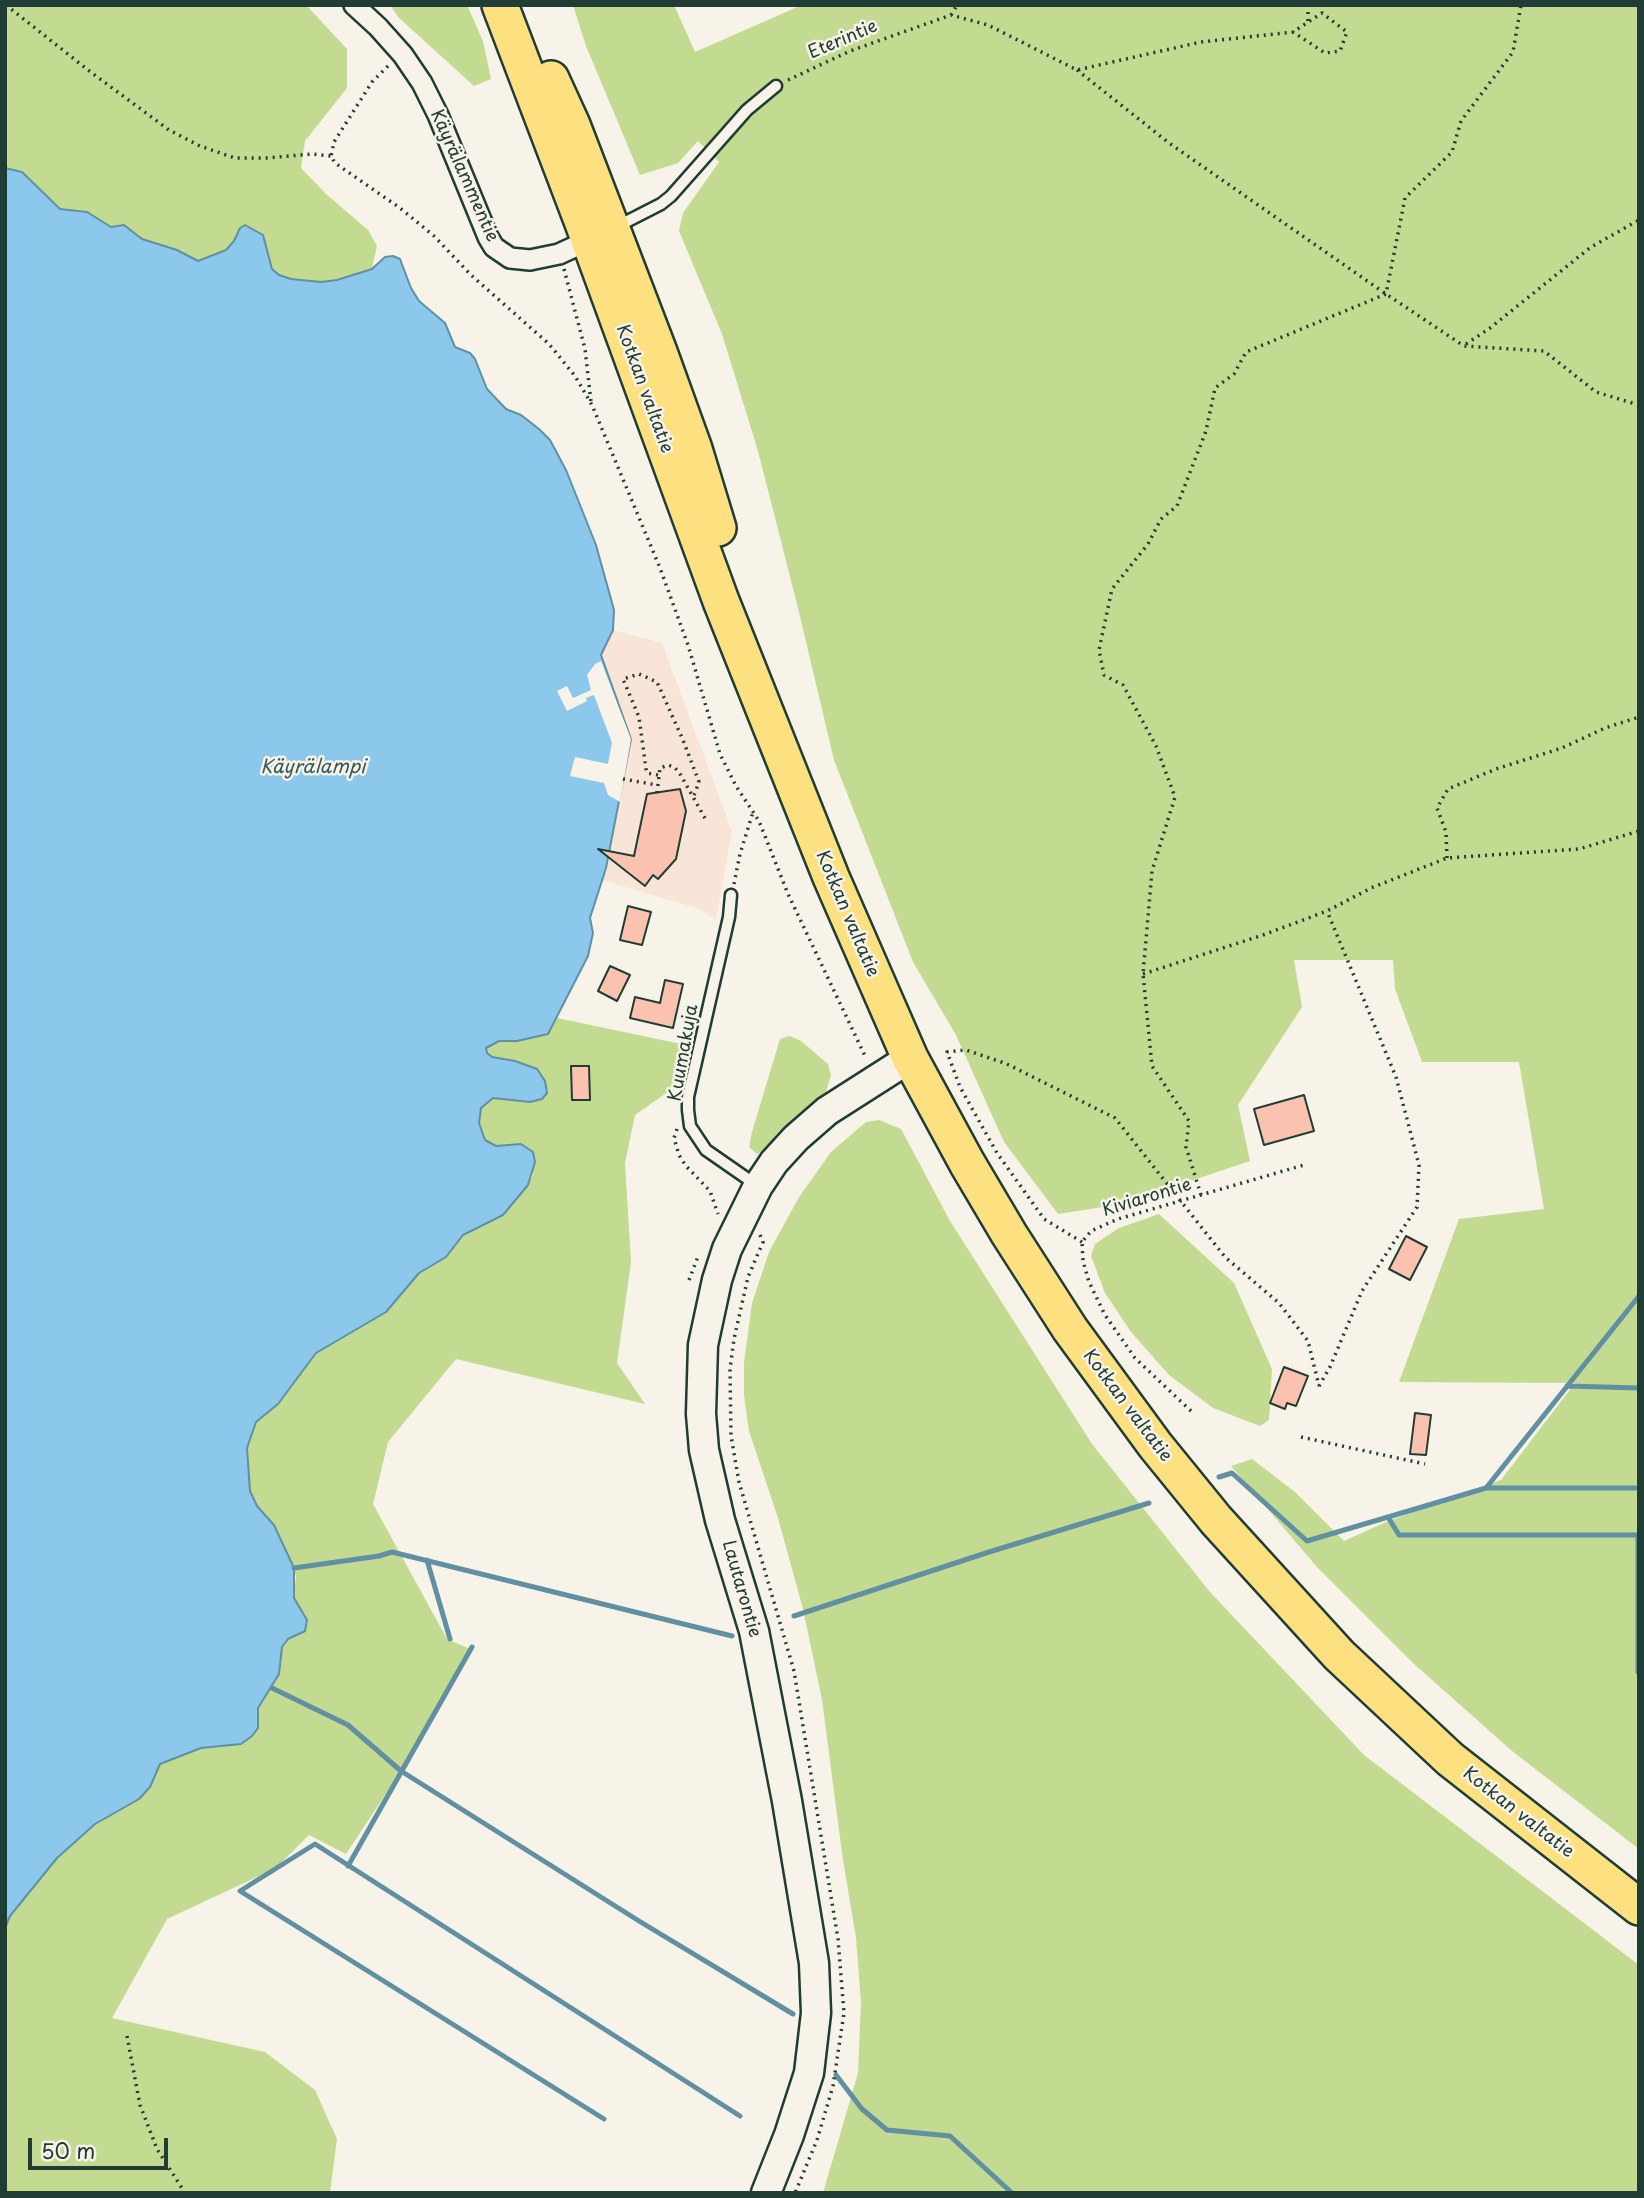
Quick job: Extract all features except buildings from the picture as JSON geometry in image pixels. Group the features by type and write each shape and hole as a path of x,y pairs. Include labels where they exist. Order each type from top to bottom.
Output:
{"highway":[{"name":"Kotkan valtatie","path":"500,5 721,601 789,773 861,949 910,1058 967,1163 1070,1329 1155,1446 1216,1520 1330,1646 1392,1707 1450,1759 1639,1907"},
{"name":"Kotkan valtatie","path":"518,5 572,125 587,241"}],"street":[{"name":"Käyrälammentie","path":"354,5 403,55 422,83 494,247 510,258 539,259 587,241"},
{"name":"Lautarontie","path":"766,2193 789,2136 809,2073 816,2013 814,1963 763,1671 754,1631 710,1482 701,1414 704,1345 716,1280 727,1249 758,1186 774,1162 827,1111 910,1058"}],"lane":[{"path":"587,241 661,204 747,110 776,86"},
{"name":"Kuumakuja","path":"732,895 688,1097 690,1126 698,1140 719,1161 758,1186"}],"path":[{"path":"6,5 169,130 200,146 235,158 312,154 331,156"},
{"path":"957,5 951,15 988,25 1077,70 1169,143 1386,295 1464,346 1544,351 1596,392 1639,405"},
{"path":"1308,5 1308,22"},
{"path":"1386,295 1405,198 1452,152 1461,121 1513,52 1521,5"},
{"path":"1077,70 1201,42 1293,32 1322,13 1348,32 1340,51 1325,52 1293,32"},
{"name":"Eterintie","path":"776,86 850,51 951,15"},
{"path":"403,55 372,82 334,142 331,156 335,163 435,236 471,275 549,344 575,376 592,405 678,619 720,754 736,786 754,812 825,975 878,1078"},
{"path":"1464,346 1591,247 1639,220"},
{"path":"587,241 578,317 592,405"},
{"path":"1201,1195 1186,1147 1189,1121 1152,1066 1143,974 1152,871 1175,797 1156,746 1122,685 1104,675 1099,650 1112,589 1148,544 1161,519 1177,506 1206,431 1215,388 1234,374 1246,352 1386,295"},
{"path":"658,775 647,773 639,717 624,679 639,674 657,682 683,740 699,782 693,798"},
{"path":"1447,858 1446,832 1437,808 1448,789 1639,717"},
{"path":"657,793 658,775 663,765 674,767 706,820"},
{"path":"623,779 657,785"},
{"path":"732,895 740,854 754,812"},
{"path":"1143,974 1263,936 1447,858 1579,849 1639,831"},
{"path":"1191,1411 1135,1358 1105,1315 1089,1282 1083,1261 1082,1242 1044,1219 997,1153 960,1087 947,1052 966,1050 1007,1064 1115,1118 1225,1257 1279,1303 1308,1342 1318,1386 1330,1367 1363,1291 1417,1207 1419,1166 1396,1077 1327,911"},
{"path":"688,1097 674,1138 679,1155 710,1191 716,1213 726,1218"},
{"name":"Kiviarontie","path":"1082,1242 1091,1231 1118,1219 1304,1166"},
{"path":"1301,1437 1425,1464"},
{"path":"127,2036 140,2105 157,2148 185,2193"}],"shaded area":[{"path":"613,630 662,643 732,831 716,920 699,909 602,880 631,739 601,661 601,655"}],"green space":[{"path":"5,5 306,5 347,49 347,88 305,141 301,168 326,194 368,230 377,246 372,268 385,257 400,259 419,301 445,323 455,347 470,353 475,359 487,389 506,409 521,415 550,440 566,470 60,209 22,172 5,168"},
{"path":"390,5 467,5 483,41 491,79 474,86 398,17"},
{"path":"573,5 674,5 695,52 802,5 1639,5 1639,1849 1512,1751 1413,1663 1317,1567 1231,1466 1252,1459 1295,1492 1344,1541 1386,1522 1501,1480 1575,1383 1399,1382 1459,1219 1544,1209 1519,1062 1422,1062 1395,989 1393,960 1294,960 1302,1007 1238,1105 1250,1161 1122,1204 1058,1214 1004,1142 956,1035 913,962 834,760 758,451 722,334 679,231 683,213 719,162 698,141 678,163 640,175 586,46"},
{"path":"557,1018 686,1045 672,1089 635,1115 625,1163 631,1262 617,1363 645,1404 456,1359 388,1442 373,1504 447,1639 470,1649 401,1771 346,1854 309,1835 276,1868 167,1919 112,2018 265,2052 315,2090 337,2139 330,2193 5,2193 5,1928 9,1916 57,1858 95,1824 139,1799 150,1787 160,1764 201,1748 241,1744 258,1728 258,1708 279,1674 282,1647 307,1619 294,1598 296,1576 274,1525 257,1506 250,1491 247,1448 256,1422 278,1404 316,1353 386,1312 419,1273 446,1257 463,1235 503,1215 528,1185 533,1175 521,1144 496,1146 485,1140 479,1123 481,1108 493,1098 530,1102 515,1061 492,1057 486,1053 486,1048 499,1041 517,1041 548,1034"},
{"path":"790,1036 801,1041 828,1064 831,1075 826,1092 794,1118 764,1151 757,1154 749,1147 752,1132 780,1039"},
{"path":"879,1120 901,1129 950,1221 1092,1444 1210,1592 1364,1755 1639,1965 1639,2193 823,2193 858,2073 861,2002 856,1938 822,1700 803,1609 778,1518 749,1431 744,1396 744,1363 752,1303 769,1252 799,1197 831,1152 866,1122"},
{"path":"1159,1214 1234,1283 1272,1369 1269,1420 1260,1426 1213,1408 1169,1375 1131,1332 1105,1293 1091,1256 1095,1244 1119,1228"}],"water":[{"name":"Käyrälampi","path":"5,168 22,172 60,209 87,212 111,227 124,225 142,239 177,250 198,261 226,250 240,228 245,225 263,235 272,269 291,279 321,282 337,280 372,269 385,257 400,259 419,301 445,323 455,347 470,353 475,359 487,389 506,409 521,415 550,440 566,470 596,545 614,610 613,630 601,655 631,739 606,868 590,918 593,933 588,956 548,1034 517,1041 499,1041 486,1048 492,1057 537,1069 545,1081 547,1093 542,1099 530,1102 493,1098 481,1108 479,1123 485,1140 496,1146 521,1144 533,1152 535,1162 528,1185 503,1215 463,1235 446,1257 419,1273 386,1312 316,1353 278,1404 256,1422 247,1448 250,1491 257,1506 274,1525 294,1568 294,1598 307,1620 305,1631 288,1639 282,1647 279,1674 258,1708 258,1728 241,1744 201,1748 160,1764 150,1787 139,1799 95,1824 57,1858 10,1916 5,1928"}],"pier":[{"path":"601,661 631,739 620,802 608,795 604,783 570,776 575,757 608,764 612,743 594,695 567,711 557,691 567,686 573,698 591,690 587,675 595,664"}],"waterway":[{"path":"1486,1488 1639,1296"},
{"path":"1567,1386 1639,1388"},
{"path":"1219,1477 1232,1473 1307,1541 1486,1488 1639,1488"},
{"path":"794,1616 1149,1503"},
{"path":"1388,1517 1399,1535 1639,1535"},
{"path":"1638,1535 1638,1672"},
{"path":"294,1568 392,1552 732,1636"},
{"path":"427,1560 450,1639"},
{"path":"348,1866 472,1647"},
{"path":"272,1688 348,1725 401,1771 793,2014"},
{"path":"604,2119 240,1891 315,1844 740,2116"},
{"path":"836,2075 862,2109 887,2130 950,2136 1012,2193"}]}
